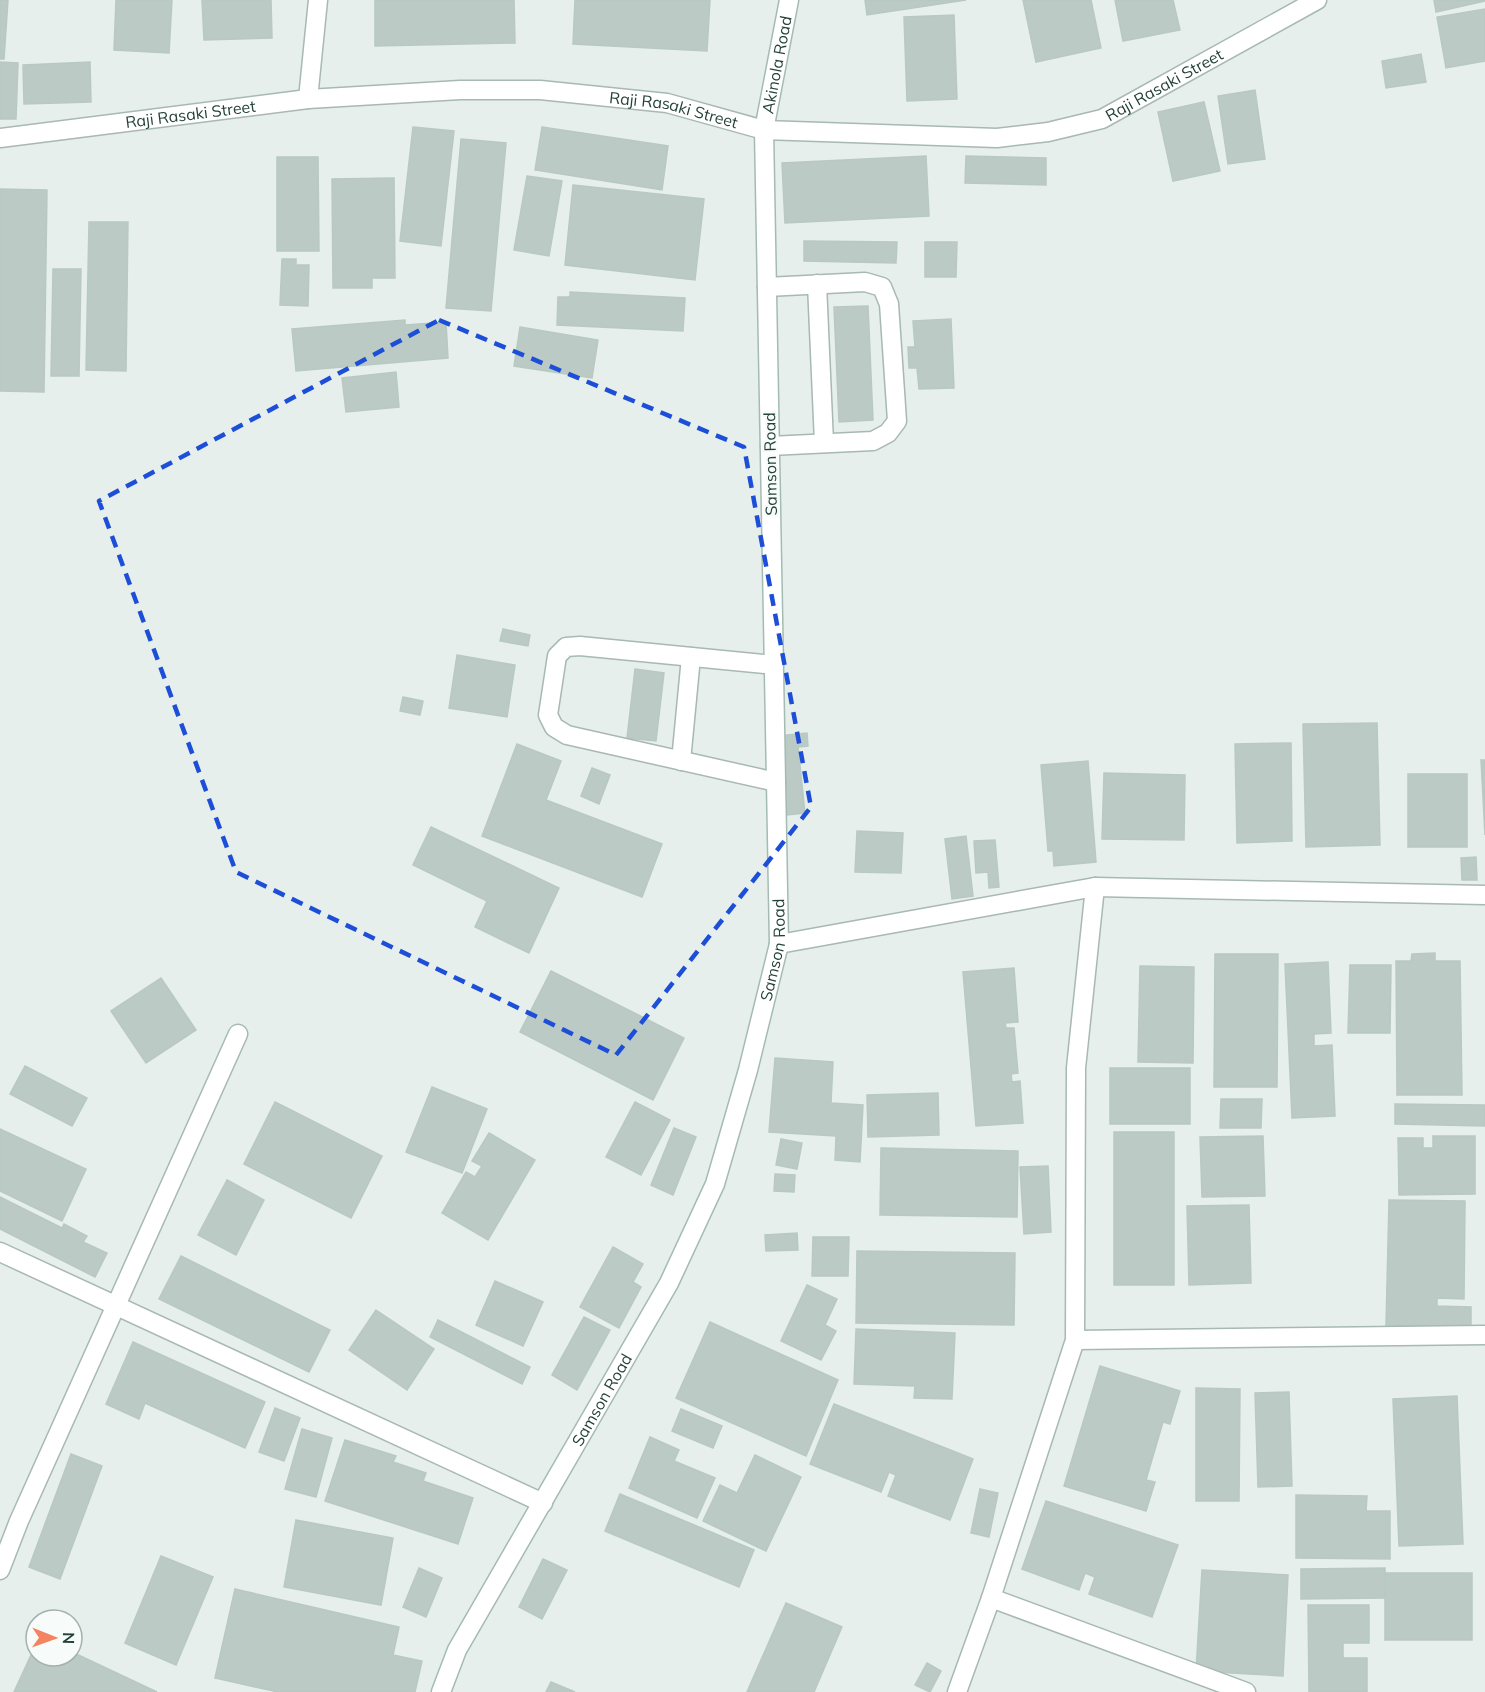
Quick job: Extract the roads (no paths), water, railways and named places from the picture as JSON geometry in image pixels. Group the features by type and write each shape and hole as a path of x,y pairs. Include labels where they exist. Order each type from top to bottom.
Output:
{"street":[{"path":"308,99 318,0"},
{"name":"Akinola Road","path":"764,130 789,0"},
{"name":"Raji Rasaki Street","path":"0,138 308,99 460,90 540,90 667,104 764,130 997,138 1048,132 1102,119 1317,0"},
{"name":"Samson Road","path":"441,1692 457,1650 669,1282 716,1184 748,1070 779,944 764,130"},
{"path":"767,287 865,282 882,287 889,304 897,421 888,433 873,441 770,446"},
{"path":"817,284 825,443"},
{"path":"774,664 580,646 566,648 557,656 548,715 554,727 567,735 776,782"},
{"path":"681,761 692,657"},
{"path":"957,1692 991,1598 1075,1340 1076,1068 1095,887"},
{"path":"779,944 1095,887 1485,895"},
{"path":"0,1570 19,1521 238,1034"},
{"path":"0,1252 543,1503"},
{"path":"1075,1340 1485,1335"},
{"path":"991,1598 1246,1692"}]}
